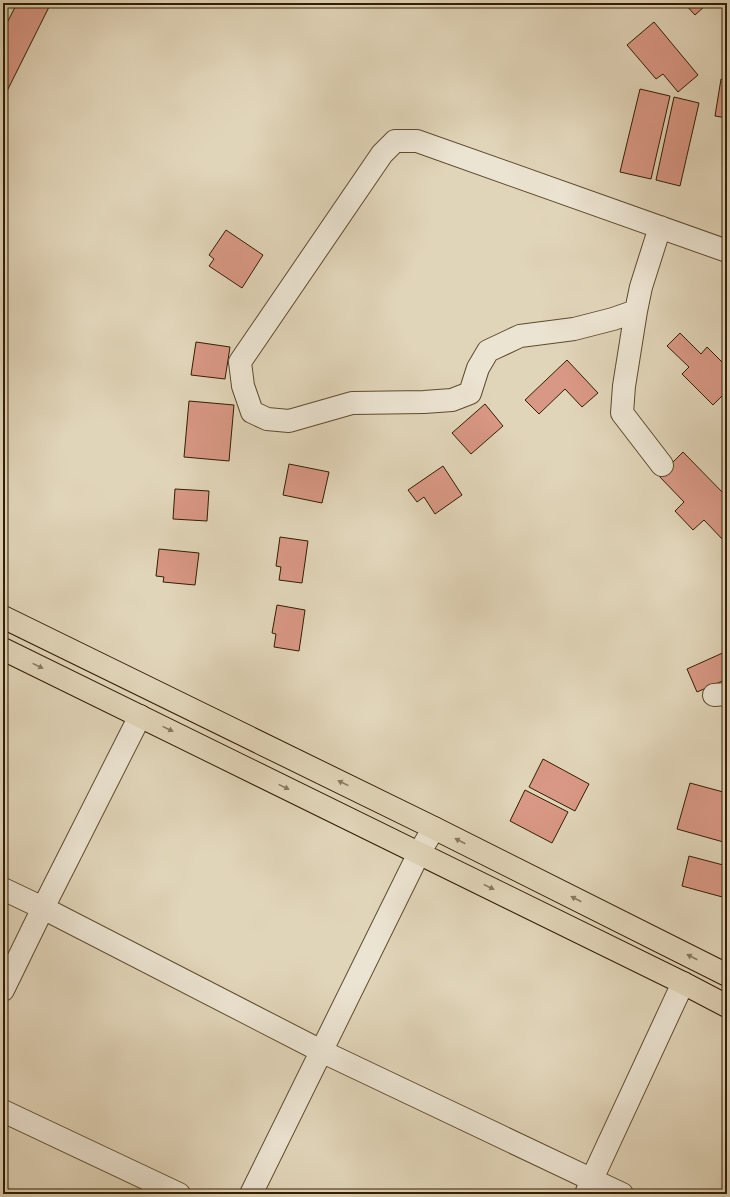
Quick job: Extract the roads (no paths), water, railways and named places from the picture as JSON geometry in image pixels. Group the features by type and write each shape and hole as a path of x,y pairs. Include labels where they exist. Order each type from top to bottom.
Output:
{"main road":[{"path":"3,617 434,828 727,975"},
{"path":"3,649 683,982 727,1006"}],"street":[{"path":"636,311 613,319 574,329 520,336 488,351 478,368 470,393 452,400 352,403 289,421 267,419 252,412 243,386 240,362 382,154 395,141 417,141 727,252"},
{"path":"660,227 641,287 636,311 624,386 622,413 662,465"},
{"path":"3,990 140,716"},
{"path":"251,1194 419,853 434,828"},
{"path":"3,889 589,1187 622,1194"},
{"path":"589,1187 683,982"},
{"path":"3,1111 179,1194"}]}
